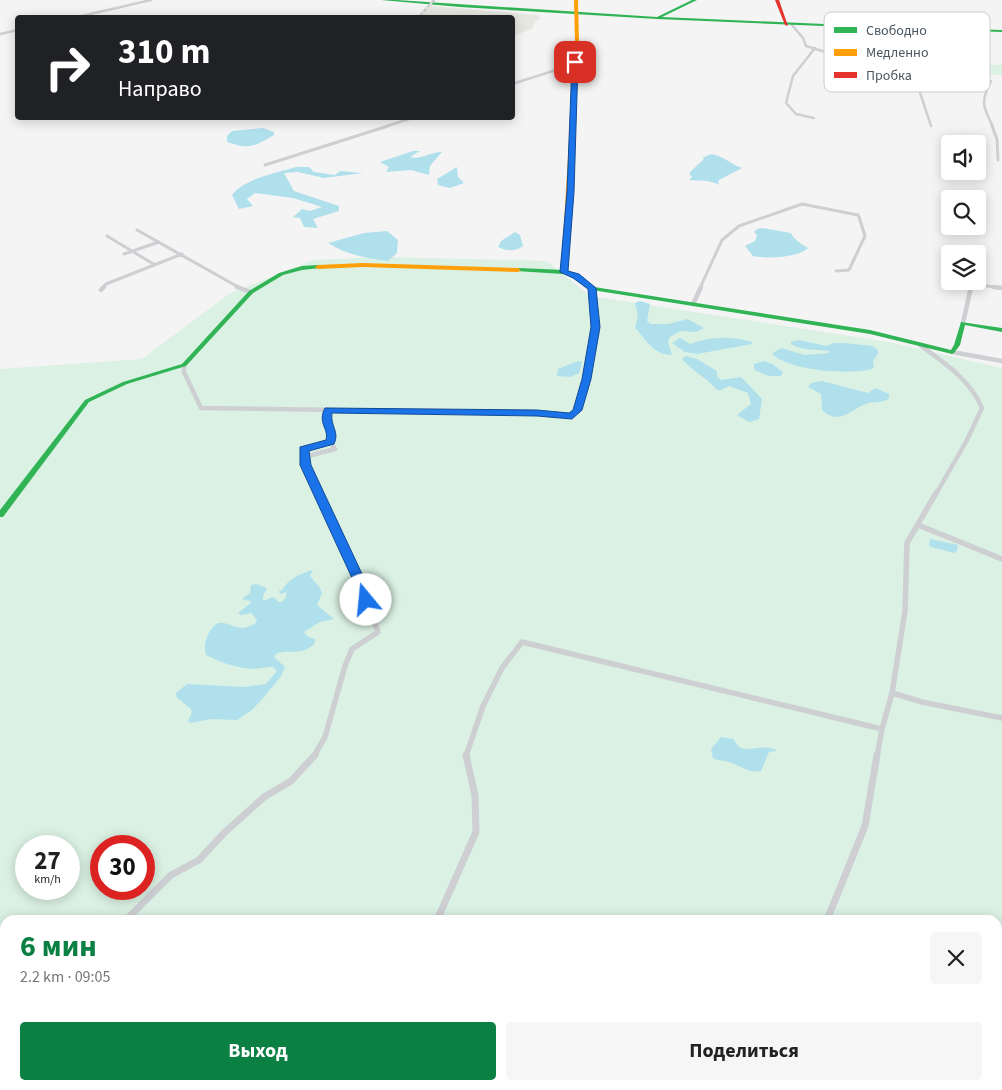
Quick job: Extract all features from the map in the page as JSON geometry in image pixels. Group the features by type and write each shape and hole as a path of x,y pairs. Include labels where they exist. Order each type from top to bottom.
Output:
{"street":[{"path":"87,15 151,0"},
{"path":"383,0 575,14 824,26"},
{"path":"564,272 577,43 576,0"},
{"path":"663,17 695,0"},
{"path":"777,0 789,25 802,37 806,46 824,51"},
{"path":"0,34 15,31"},
{"path":"814,118 796,114 786,103 793,76 815,48"},
{"path":"515,83 575,64"},
{"path":"920,92 931,126"},
{"path":"984,92 982,97 984,111 995,135 998,160"},
{"path":"266,165 406,120"},
{"path":"995,135 1002,136"},
{"path":"693,304 722,240 730,232 739,226 802,204 845,211 858,215 861,220 860,225 865,236 849,270 844,272 836,271"},
{"path":"137,230 251,292"},
{"path":"106,236 155,265"},
{"path":"124,254 159,242"},
{"path":"101,290 106,284 182,254"},
{"path":"0,515 86,401 125,383 184,365 251,292 288,272 332,266 389,265 564,272 576,276 592,288 870,332 920,345 1002,361"},
{"path":"952,352 957,345 972,284 1002,288"},
{"path":"184,365 184,372 201,408 537,413 572,416 577,410 592,349 595,327 592,288"},
{"path":"963,324 1002,330"},
{"path":"829,915 865,826 882,729 892,693 905,611 907,543 967,440 982,408 976,395 959,375 920,345"},
{"path":"131,915 171,875 199,860 224,833 264,797 292,781 306,766 318,751 325,737 345,666 352,649 378,632 366,600 368,586 358,578 305,465 304,450 330,442 332,435 326,422 328,410"},
{"path":"918,525 1002,559"},
{"path":"439,915 476,832 475,795 466,754 483,706 502,668 522,642 882,729"},
{"path":"892,693 922,702 1002,718"}],"shaded area":[{"path":"431,6 539,15 540,19 536,21 532,29 515,35 515,15 423,15"}],"green space":[{"path":"990,65 1002,65 1002,75 990,74"},
{"path":"384,257 547,261 590,296 889,342 1002,368 1002,915 0,915 0,369 142,359 229,294 313,260"}],"water":[{"path":"263,128 274,132 274,135 252,146 241,146 227,142 227,136 232,131"},
{"path":"413,151 420,151 410,157 414,158 442,152 430,166 429,175 411,170 386,172 389,167 380,162"},
{"path":"711,154 720,156 742,168 719,180 718,183 721,185 708,181 689,180 692,177 689,173 704,159 702,158"},
{"path":"296,167 309,167 314,172 335,175 340,171 363,173 324,178 298,172 284,173 294,191 339,206 339,211 313,219 318,228 304,227 300,218 293,217 302,209 310,211 322,207 293,198 255,193 247,199 253,206 239,209 232,195 238,189 253,180"},
{"path":"457,167 458,177 464,183 450,188 438,185 437,179"},
{"path":"762,228 791,233 796,240 808,248 789,256 753,256 745,246 755,241 757,235 754,232"},
{"path":"387,231 398,240 397,253 388,261 350,253 328,243 364,233"},
{"path":"515,232 520,235 523,246 511,250 498,247 501,241"},
{"path":"640,301 650,304 647,321 651,324 668,324 688,319 704,328 696,332 680,331 670,337 668,342 672,355 660,352 650,346 635,328 638,315 635,303"},
{"path":"680,338 690,344 705,339 729,338 752,342 752,344 697,354 685,352 672,343"},
{"path":"798,340 827,346 833,343 845,343 872,346 878,350 878,354 873,361 874,367 872,369 849,372 807,368 794,365 773,355 773,353 781,348 805,355 829,353 829,351 805,349 791,344 791,342"},
{"path":"686,356 697,359 717,371 717,376 721,380 741,377 762,399 759,419 749,422 737,415 751,404 748,393 729,386 717,390 682,359"},
{"path":"578,361 582,362 579,373 570,377 557,376 558,369"},
{"path":"764,361 783,372 781,376 769,376 754,370 754,364"},
{"path":"822,381 868,393 875,388 889,394 889,399 869,403 839,417 834,417 822,410 821,394 808,387 811,383"},
{"path":"930,539 958,545 957,551 954,553 931,547 929,545"},
{"path":"313,570 310,576 322,593 317,605 334,619 320,622 304,632 308,637 315,639 315,643 305,650 277,653 274,657 285,667 281,676 252,710 237,720 211,719 190,723 188,721 192,712 190,708 177,698 176,693 187,684 244,687 266,684 277,671 273,667 252,669 236,667 206,655 206,642 212,628 219,623 244,628 255,624 257,620 251,613 241,615 238,613 252,602 242,599 250,593 251,585 256,584 267,588 263,601 273,597 279,602 283,601 286,597 286,592 280,594 279,590 282,591 295,578"},
{"path":"721,737 733,739 741,748 768,748 777,751 769,752 761,771 747,770 729,762 713,758 711,749"}],"railway":[{"path":"421,15 434,0"}],"traffic: fast":[{"path":"383,0 692,20 824,25"},
{"path":"657,18 695,0"},
{"path":"990,31 1002,31"},
{"path":"0,515 87,401 125,383 184,365 251,292 281,274 302,268 318,267"},
{"path":"518,270 564,272 576,276 592,288 870,332 952,352 957,345 963,323 1002,330"}],"traffic: slow":[{"path":"564,272 577,43 576,0"},
{"path":"318,267 363,265 518,270"}],"traffic: jam":[{"path":"777,0 787,25"}],"route":[{"path":"366,600 368,586 358,578 305,465 304,450 330,442 332,435 326,422 328,410 537,413 572,416 577,410 586,379 595,327 594,292 592,288 576,276 564,272 570,192 575,62"}]}
